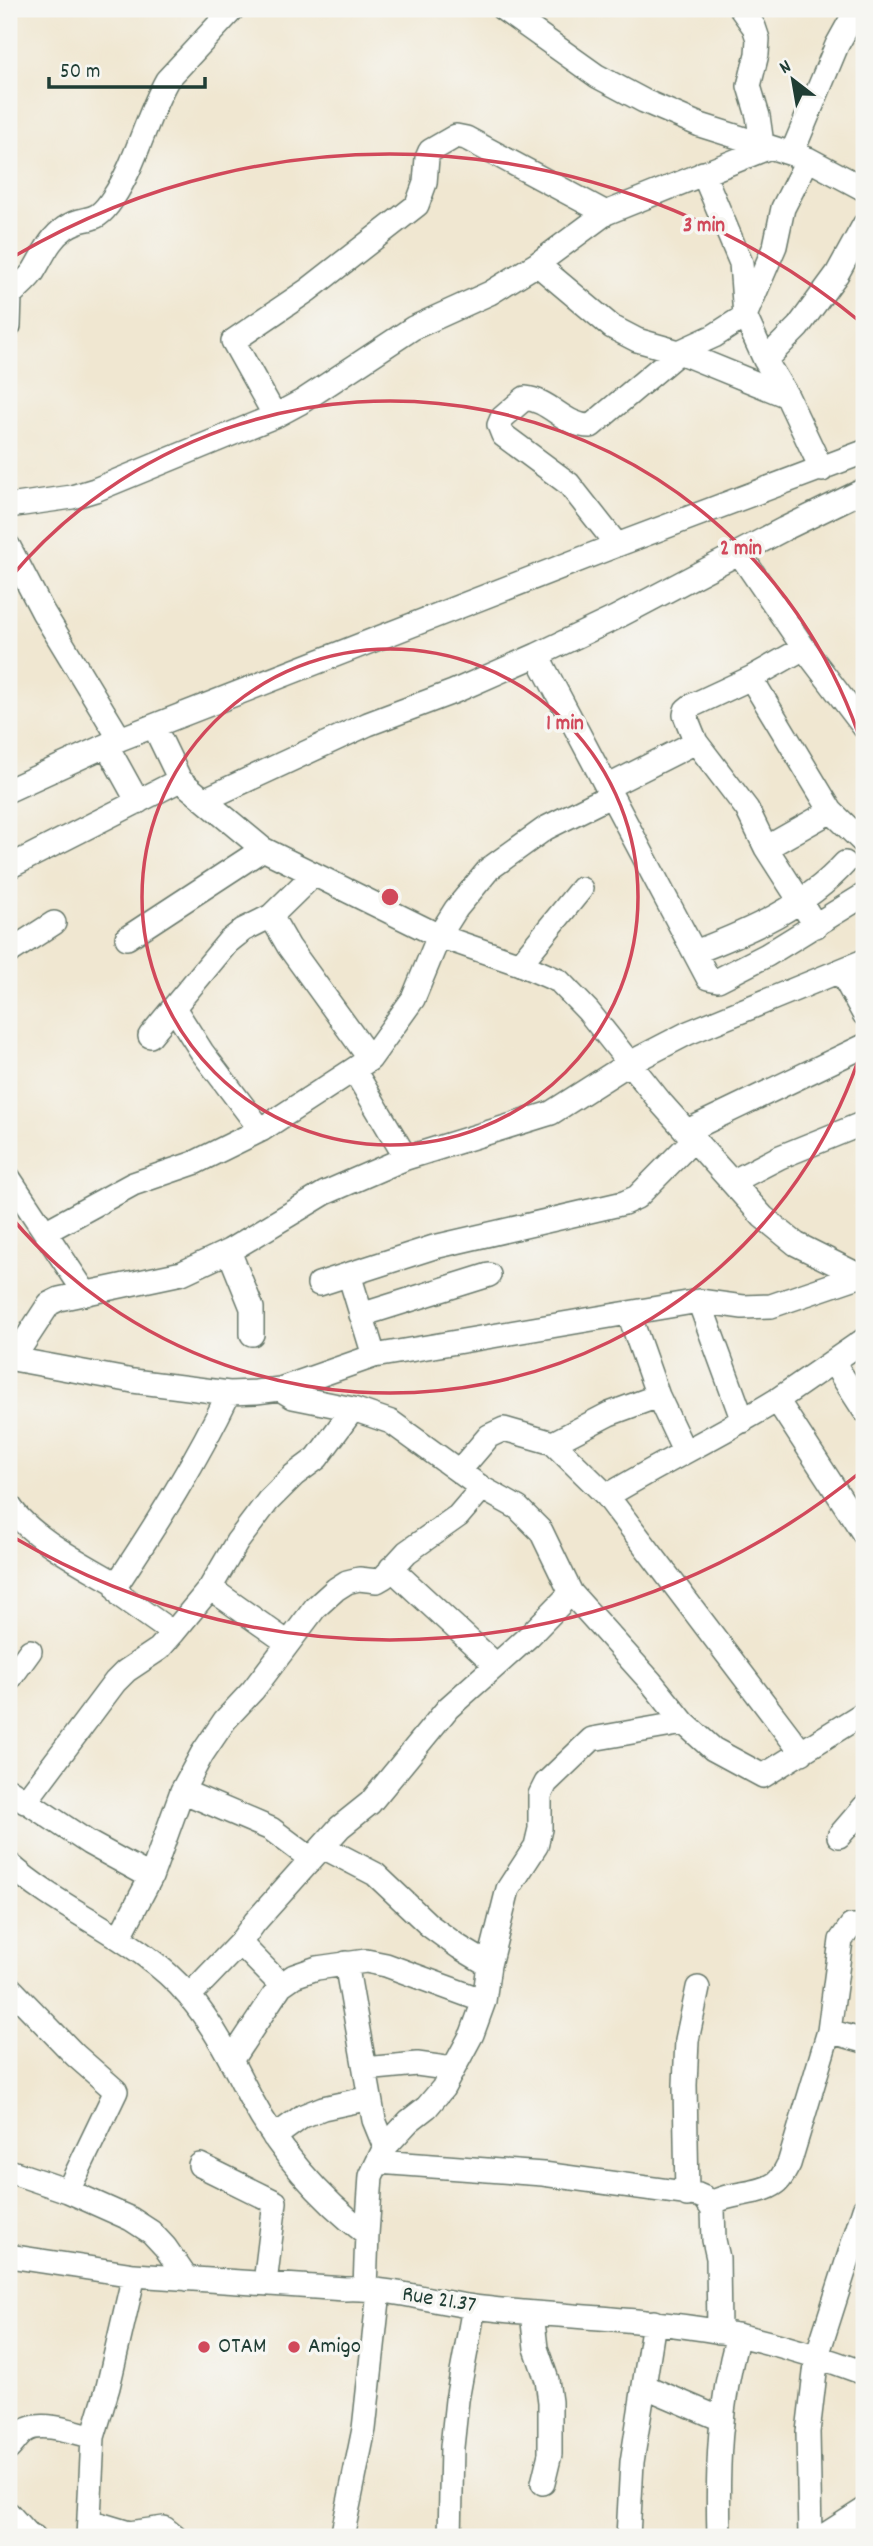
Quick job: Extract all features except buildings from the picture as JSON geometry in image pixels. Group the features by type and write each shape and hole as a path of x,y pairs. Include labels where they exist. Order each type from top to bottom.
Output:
{"street":[{"path":"9,326 9,293 32,274 44,251 64,229 74,222 100,216 122,181 167,80 233,9"},
{"path":"503,9 597,76 644,101 700,125 783,151 864,189"},
{"path":"741,9 754,27 758,39 749,86 758,116 783,151"},
{"path":"617,545 569,484 503,435 499,425 502,418 525,398 540,401 580,425 592,426 679,352 714,336 745,316 775,246 783,208 783,151 857,9"},
{"path":"275,416 233,341 308,290 417,205 425,183 426,158 437,145 456,135 466,138 606,214"},
{"path":"9,506 72,497 275,416 301,402 413,328 489,293 537,264 606,214 703,173 783,151"},
{"path":"703,173 741,263 745,316 822,470"},
{"path":"765,360 798,327 837,274 864,226"},
{"path":"537,264 612,327 637,340 679,352 787,396"},
{"path":"9,790 113,742 617,545 864,452"},
{"path":"206,799 390,715 453,692 537,655 864,491"},
{"path":"9,547 113,742 138,802"},
{"path":"740,554 804,648 862,718"},
{"path":"804,648 686,710 685,715 696,742 747,809 766,848 816,926"},
{"path":"537,655 708,978 718,980 767,955 864,895"},
{"path":"751,678 831,811 864,843"},
{"path":"155,726 180,780 263,849 439,936 520,964 559,981 763,1217 796,1244 862,1277"},
{"path":"45,1232 133,1184 194,1163 261,1130 362,1064 413,999 439,936 456,909 489,869 546,828 696,742"},
{"path":"9,867 180,780"},
{"path":"766,848 831,811"},
{"path":"127,938 263,849"},
{"path":"695,952 741,934 800,902 828,882 845,863"},
{"path":"150,1036 228,942 243,930 271,916 313,875"},
{"path":"520,964 581,889"},
{"path":"271,916 362,1064 406,1158"},
{"path":"9,952 54,923"},
{"path":"862,1277 771,1306 743,1307 699,1301 374,1356 280,1389 229,1393 133,1381 11,1358 49,1304 72,1294 86,1294 182,1273 229,1251 325,1193 406,1158 551,1113 628,1064 688,1033 864,961"},
{"path":"841,972 864,1014"},
{"path":"174,1008 202,1052 261,1130"},
{"path":"319,1284 434,1247 624,1203 637,1197 690,1135 864,1046"},
{"path":"732,1182 780,1157 864,1124"},
{"path":"9,1178 86,1294"},
{"path":"229,1251 252,1308 252,1334"},
{"path":"349,1274 374,1356"},
{"path":"361,1315 489,1275"},
{"path":"699,1301 743,1421"},
{"path":"629,1314 658,1396 684,1451"},
{"path":"607,1496 684,1451 743,1421 864,1340"},
{"path":"833,1362 864,1410"},
{"path":"280,1389 293,1397 353,1409 391,1422 482,1488 518,1508 541,1531 571,1593 684,1723 713,1749 763,1776 864,1713"},
{"path":"173,1633 122,1597 117,1584 174,1497 206,1442 229,1393"},
{"path":"553,1443 600,1418 658,1396"},
{"path":"777,1400 864,1534"},
{"path":"150,1877 89,1843 17,1796 125,1671 159,1650 210,1588 237,1542 268,1501 294,1475 317,1458 353,1409"},
{"path":"459,1471 489,1436 504,1429 553,1443 607,1496 802,1752"},
{"path":"119,1938 150,1877 182,1791 202,1754 225,1720 253,1690 315,1608 347,1582 359,1579 377,1581 407,1552 458,1516 482,1488"},
{"path":"9,1505 22,1523 117,1584"},
{"path":"391,1568 496,1665"},
{"path":"210,1588 288,1643"},
{"path":"189,1996 240,1943 255,1922 340,1827 370,1803 448,1708 529,1636 571,1593"},
{"path":"9,1680 30,1651"},
{"path":"342,2537 364,2429 372,2290 367,2235 371,2176 382,2154 443,2088 472,2034 484,2001 489,1965 508,1889 536,1846 540,1829 540,1795 546,1783 592,1739 684,1723"},
{"path":"182,1791 264,1826 317,1853 375,1874 430,1926 489,1965"},
{"path":"839,1836 864,1807"},
{"path":"9,1864 48,1894 152,1961 189,1996 232,2059 250,2097 274,2137 301,2172 337,2210 367,2235"},
{"path":"710,2204 721,2197 763,2189 778,2182 789,2164 829,2031 841,1940 851,1926 864,1926"},
{"path":"240,1943 281,1985"},
{"path":"232,2059 281,1985 294,1976 317,1968 366,1961 386,1965 484,2001"},
{"path":"346,1963 382,2154"},
{"path":"9,1987 75,2055 116,2091 68,2191"},
{"path":"687,2195 687,2040 698,1988"},
{"path":"829,2031 864,2041"},
{"path":"365,2069 417,2064 453,2069"},
{"path":"274,2137 303,2116 323,2108 370,2098"},
{"path":"382,2154 698,2195 710,2204 729,2333 728,2372 720,2419 719,2537"},
{"path":"200,2165 275,2202 265,2283"},
{"path":"9,2171 68,2191 151,2232 187,2279"},
{"path":"810,2537 808,2432 817,2356 864,2209"},
{"name":"Rue 21.37","path":"9,2256 134,2275 372,2290 474,2307 654,2322 729,2333 817,2356 864,2373"},
{"path":"134,2275 93,2437 88,2529 129,2533 164,2528 174,2534 174,2537"},
{"path":"450,2537 452,2447 457,2400 474,2307"},
{"path":"532,2313 536,2348 547,2380 550,2402 550,2454 543,2483"},
{"path":"628,2537 632,2462 654,2322"},
{"path":"644,2386 720,2419"},
{"path":"9,2448 24,2431 38,2427 61,2428 93,2437"},
{"path":"822,2537 864,2511"},
{"path":"9,2514 34,2537"}],"place":[{"name":"OTAM","path":"204,2347"},
{"name":"Amigo","path":"294,2347"}]}
